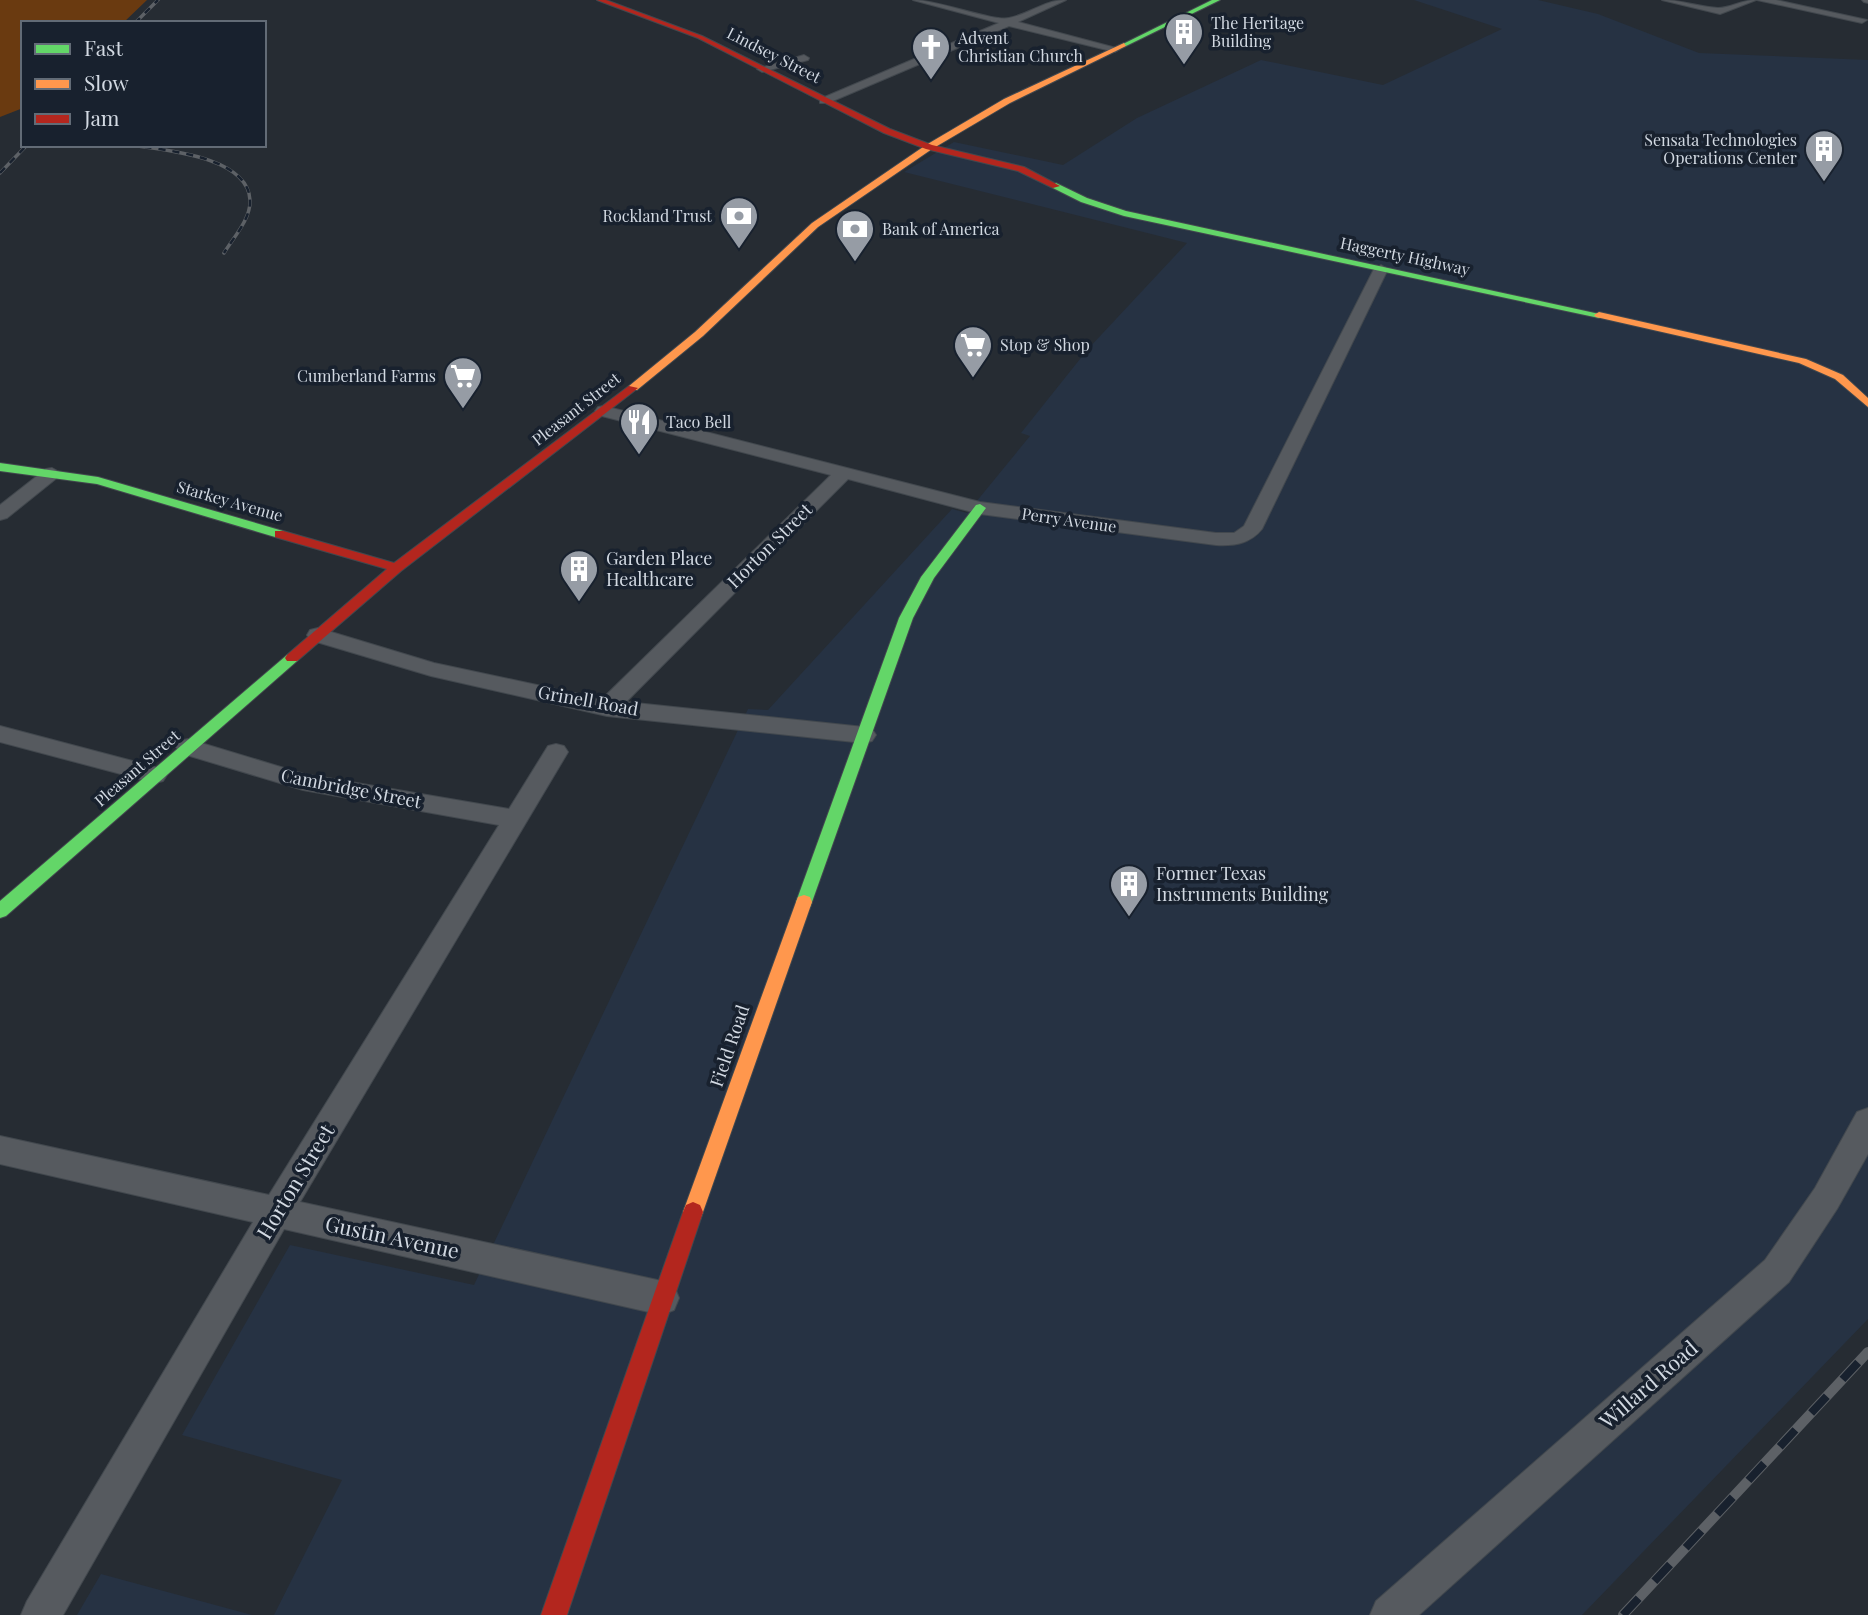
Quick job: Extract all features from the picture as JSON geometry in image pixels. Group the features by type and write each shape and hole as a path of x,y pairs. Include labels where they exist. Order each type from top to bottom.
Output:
{"main road":[{"name":"Pleasant Street","path":"0,911 396,568 604,411 699,334 815,225 929,147 1007,102 1217,0"},
{"name":"Lindsey Street","path":"610,1 675,26 824,100 929,147"},
{"name":"Haggerty Highway","path":"929,147 1021,169 1084,200 1124,213 1777,353 1838,377 1853,387 1868,404"},
{"name":"Starkey Avenue","path":"0,467 98,481 396,568"},
{"name":"Field Road","path":"554,1615 662,1298 915,598 979,508"}],"street":[{"path":"918,0 1115,49"},
{"path":"937,5 949,0"},
{"path":"824,100 1060,0"},
{"path":"1667,0 1721,10 1751,0"},
{"path":"1762,0 1862,20"},
{"path":"762,69 804,58"},
{"name":"Perry Avenue","path":"604,411 979,508 1216,539 1245,536 1252,528 1381,269"},
{"path":"0,514 52,473"},
{"name":"Horton Street","path":"607,708 843,474"},
{"name":"Grinell Road","path":"318,635 431,669 607,708 864,735"},
{"path":"0,734 155,775"},
{"name":"Cambridge Street","path":"188,747 303,782 517,819"},
{"name":"Horton Street","path":"41,1615 276,1213 556,752"},
{"name":"Willard Road","path":"1390,1615 1777,1272 1819,1214 1854,1154 1868,1122"},
{"name":"Gustin Avenue","path":"0,1150 662,1298"}],"shaded area":[{"path":"0,0 147,0 125,21 21,21 21,109 0,117"},
{"path":"1414,0 1538,0 1598,14 1699,53 1868,60 1868,1319 1582,1615 274,1615 342,1480 182,1435 290,1245 474,1285 748,709 768,710 952,509 967,513 1030,436 1021,433 1088,349 1187,243 904,172 954,142 1063,165 1137,118 1261,60 1383,85 1502,29"},
{"path":"101,1574 252,1615 77,1615"}],"railway":[{"path":"137,21 158,0"},
{"path":"0,173 25,147"},
{"path":"144,147 202,158 235,174 246,185 250,200 248,214 224,253"},
{"path":"1623,1615 1868,1352"}],"traffic: fast":[{"path":"1124,45 1217,0"},
{"path":"1056,186 1084,200 1124,213 1599,315"},
{"path":"0,467 98,481 279,534"},
{"path":"804,902 906,618 928,577 980,508"},
{"path":"0,911 292,658"}],"traffic: slow":[{"path":"633,388 699,334 815,225 929,147 1007,101 1124,45"},
{"path":"1599,315 1802,361 1839,377 1868,404"},
{"path":"693,1212 804,902"}],"traffic: jam":[{"path":"600,0 700,37 887,131 929,147 1021,169 1056,186"},
{"path":"292,658 396,568 633,388"},
{"path":"279,534 396,568"},
{"path":"554,1615 693,1212"}],"place":[{"name":"The Heritage Building","path":"1184,66"},
{"name":"Advent Christian Church","path":"931,81"},
{"name":"Sensata Technologies Operations Center","path":"1824,183"},
{"name":"Rockland Trust","path":"739,250"},
{"name":"Bank of America","path":"855,263"},
{"name":"Stop & Shop","path":"973,379"},
{"name":"Cumberland Farms","path":"463,410"},
{"name":"Taco Bell","path":"639,456"},
{"name":"Garden Place Healthcare","path":"579,603"},
{"name":"Former Texas Instruments Building","path":"1129,918"}]}
